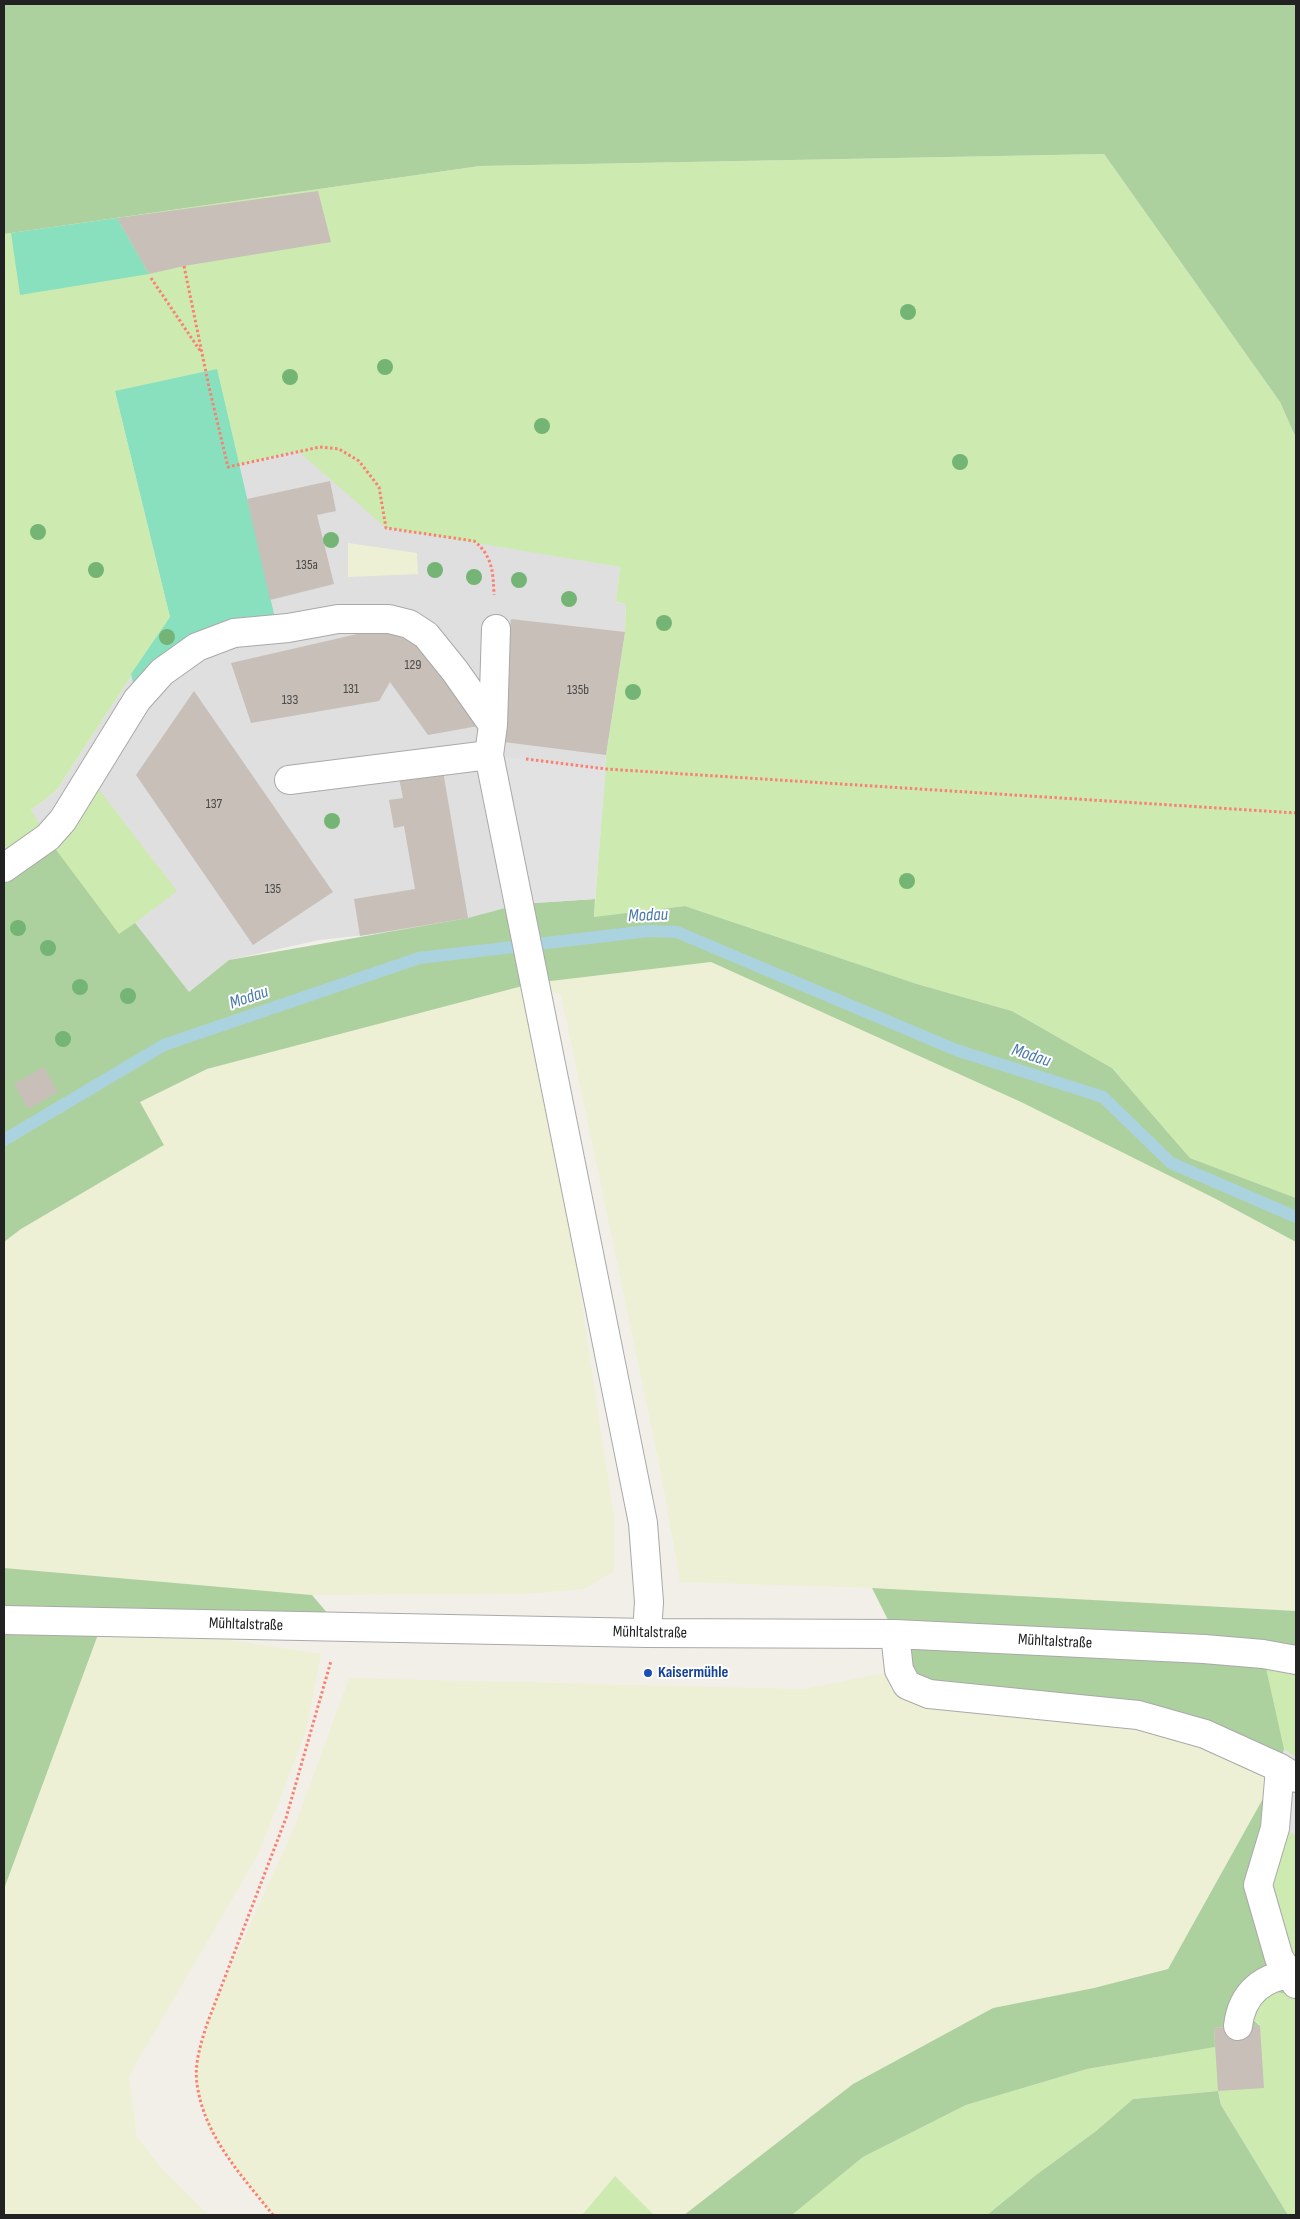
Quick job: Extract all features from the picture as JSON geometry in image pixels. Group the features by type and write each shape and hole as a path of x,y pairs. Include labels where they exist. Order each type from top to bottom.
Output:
{"street":[{"path":"4,868 48,838 63,820 137,700 162,672 198,647 234,632 288,628 338,619 389,619 409,624 426,635 455,671 493,725"},
{"path":"496,628 493,725 489,755 644,1523 649,1602 648,1633"},
{"path":"290,780 489,755"},
{"name":"Mühltalstraße","path":"4,1620 648,1633 895,1634 1204,1649 1263,1654 1296,1660"},
{"path":"895,1634 899,1670 907,1685 929,1694 1138,1715 1205,1734 1288,1773 1275,1828 1258,1885 1279,1958 1294,1977"},
{"path":"1238,2026 1242,2011 1254,1989 1270,1978 1294,1977"}],"path":[{"path":"184,266 228,467 320,447 339,449 359,461 379,487 386,528 474,541 482,548 492,567 496,628"},
{"path":"152,278 203,354"},
{"path":"489,755 606,769 1296,813"},
{"path":"273,2215 234,2167 207,2123 197,2084 198,2054 209,2017 286,1818 340,1628"}],"shaded area":[{"path":"115,391 263,458 298,451 487,543 620,567 616,602 626,604 625,632 606,755 595,899 520,904 438,927 320,940 229,960 189,992 4,868 31,810 56,791 170,617"},
{"path":"489,755 606,769 595,899 520,904"},
{"path":"1284,1749 1296,1757 1296,1835 1275,1828 1280,1768"}],"green space":[{"path":"4,4 1296,4 1296,438 1280,402 1104,154 480,166 4,234"},
{"path":"1104,154 1280,402 1296,438 1296,1198 1190,1158 1112,1068 1012,1011 917,984 685,906 594,918 606,755 625,632 626,604 616,602 620,567 386,528 298,451 228,467 115,391 170,617 56,791 31,810 48,838 97,787 177,891 135,923 189,992 4,1060 4,234 480,166"},
{"path":"117,218 149,274 20,295 11,233"},
{"path":"217,369 275,618 241,631 137,700 131,674 170,617 115,391"},
{"path":"348,543 417,553 418,574 348,577"},
{"path":"51,843 119,934 135,923 189,992 229,960 468,918 520,904 595,899 594,917 685,906 917,984 1012,1011 1112,1068 1190,1158 1296,1198 1296,1242 1214,1198 1021,1102 711,962 534,983 207,1069 140,1102 164,1145 21,1229 4,1242 4,868"},
{"path":"711,962 1021,1102 1214,1198 1296,1242 1296,1611 872,1588 680,1582 661,1473 561,995 534,983"},
{"path":"534,983 614,1518 614,1571 584,1589 525,1594 312,1595 4,1568 4,1242 21,1229 164,1145 140,1102 207,1069"},
{"path":"4,1568 312,1595 340,1628 103,1621 4,1889"},
{"path":"872,1588 1296,1611 1296,1660 1263,1655 1284,1749 1258,1885 1296,1995 1254,1989 1249,2016 1260,2026 1214,2028 1215,2047 1087,2069 966,2105 863,2157 792,2215 684,2215 853,2084 993,2008 1094,1988 1168,1969 1280,1768 1205,1734 907,1685 895,1634"},
{"path":"103,1621 321,1654 306,1732 258,1855 129,2076 137,2137 165,2172 209,2215 4,2215 4,1889"},
{"path":"1263,1654 1296,1660 1296,1984 1258,1885 1275,1828"},
{"path":"899,1670 1138,1715 1280,1768 1168,1969 1094,1988 993,2008 853,2084 684,2215 654,2215 615,2176 582,2215 273,2215 234,2167 207,2123 197,2084 198,2054 218,1995 294,1828 349,1678 804,1689"},
{"path":"1254,1989 1296,1995 1296,2215 1288,2215 1221,2105 1218,2091 1133,2099 1096,2131 1036,2175 987,2215 792,2215 863,2157 966,2105 1087,2069 1214,2047 1214,2028 1260,2025 1249,2016"},
{"path":"1218,2091 1221,2105 1288,2215 987,2215 1036,2175 1096,2131 1133,2099"},
{"path":"615,2176 654,2215 582,2215"}],"building":[{"path":"318,191 331,242 184,266 149,274 117,218"},
{"path":"330,481 336,511 317,515 334,584 270,600 247,499"},
{"path":"511,619 625,632 606,755 496,741"},
{"path":"379,629 428,647 478,726 428,735 390,682 379,701 251,723 231,663"},
{"path":"194,691 333,892 253,945 136,775"},
{"path":"443,771 468,918 360,936 354,899 415,889 404,826 394,828 389,800 403,798 399,778"},
{"path":"44,1067 58,1092 28,1109 14,1084"},
{"path":"1260,2026 1264,2088 1218,2091 1214,2028"}],"waterway":[{"name":"Modau","path":"4,1140 164,1045 419,958 648,931 677,932 956,1050 1103,1097 1171,1163 1296,1217"}],"place":[{"name":"Kaisermühle","path":"648,1673"}]}
